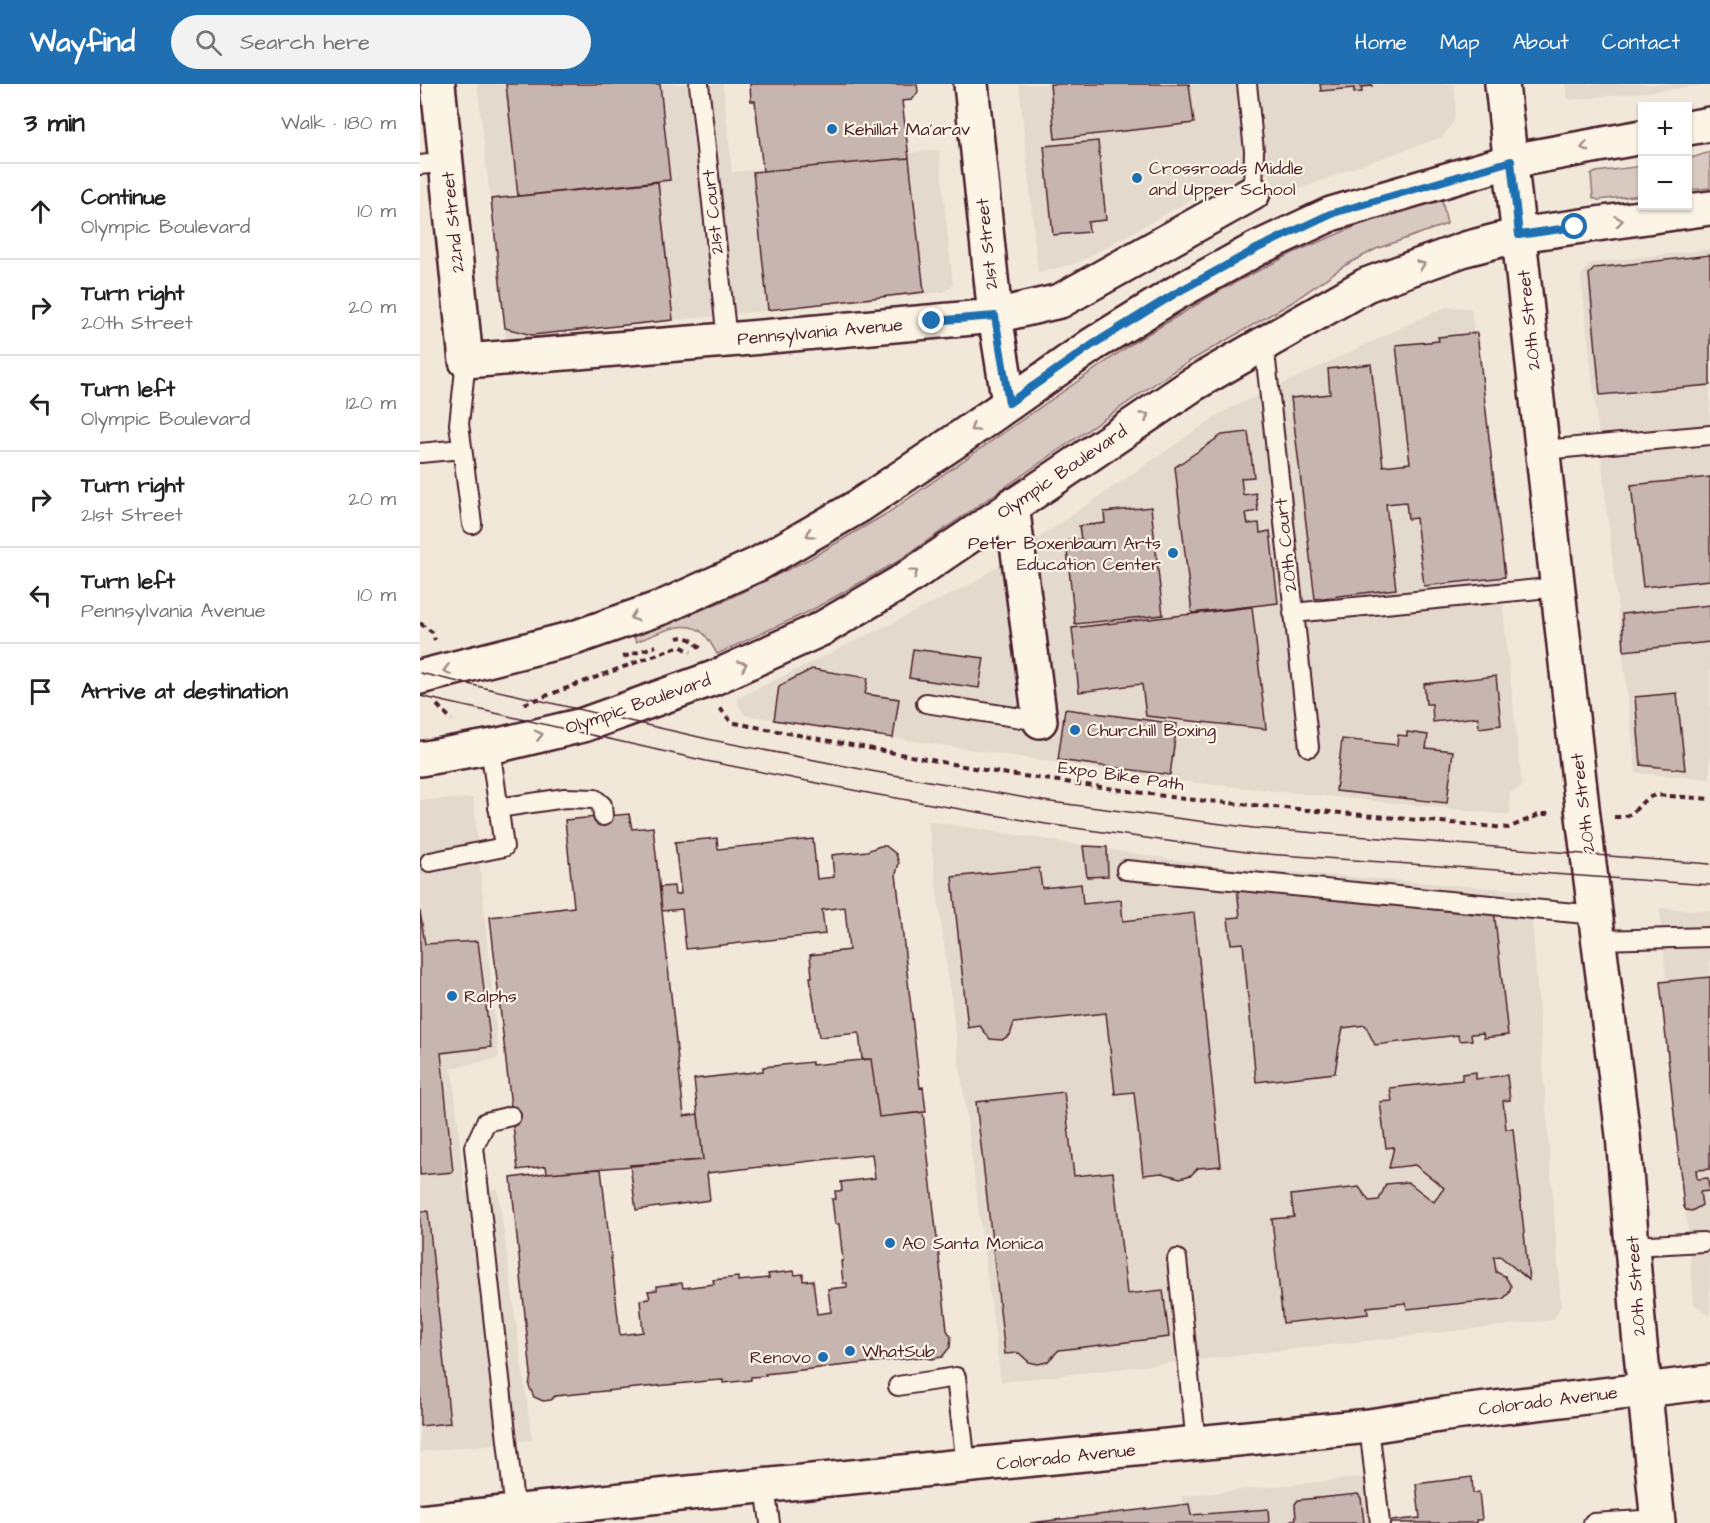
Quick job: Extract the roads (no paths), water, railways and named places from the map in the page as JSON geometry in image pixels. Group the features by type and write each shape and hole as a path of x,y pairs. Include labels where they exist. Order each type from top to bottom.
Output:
{"main road":[{"name":"22nd Street","path":"438,84 433,164 466,361"},
{"name":"21st Street","path":"970,84 995,316 1009,403"},
{"name":"20th Street","path":"1502,84 1597,927 1623,1135 1658,1521"},
{"path":"1692,127 1710,124"},
{"path":"427,687 663,607 758,564 859,506 1092,345 1176,293 1258,248 1330,214 1511,161 1638,138"},
{"name":"Pennsylvania Avenue","path":"466,361 995,316 1060,301 1253,194"},
{"name":"Olympic Boulevard","path":"420,759 490,747 583,725 714,678 810,634 900,583 1192,385 1366,285 1465,249 1519,235 1710,208"},
{"path":"1012,505 1040,721"},
{"name":"Colorado Avenue","path":"420,1522 1369,1426 1446,1414 1710,1382"}],"lane":[{"name":"21st Court","path":"699,84 727,340"},
{"path":"1247,84 1254,151 1253,194"},
{"name":"20th Court","path":"1264,344 1309,747"},
{"path":"466,361 459,424 472,524"},
{"path":"1543,450 1710,435"},
{"path":"420,453 462,449"},
{"path":"1293,612 1559,587"},
{"path":"926,703 1040,721"},
{"path":"430,862 504,847 490,747"},
{"path":"498,808 565,798 595,799 602,805 603,816"},
{"path":"1126,870 1597,927 1710,937"},
{"path":"511,1116 486,1122 474,1147 515,1512"},
{"path":"1633,1246 1703,1242"},
{"path":"1177,1259 1196,1444"},
{"path":"898,1386 956,1377 966,1466"},
{"path":"1369,1426 1380,1523"},
{"path":"765,1487 770,1523"},
{"path":"1593,1523 1658,1521"}],"tram line":[{"path":"420,673 712,740 1043,801 1253,828 1710,864"},
{"path":"420,696 706,761 873,794 1046,824 1253,853 1710,885"}],"place":[{"name":"Kehillat Ma’arav","path":"832,129"},
{"name":"Crossroads Middle and Upper School","path":"1137,178"},
{"name":"Peter Boxenbaum Arts Education Center","path":"1173,553"},
{"name":"Churchill Boxing","path":"1075,730"},
{"name":"Ralphs","path":"452,996"},
{"name":"AO Santa Monica","path":"890,1243"},
{"name":"WhatSub","path":"850,1351"},
{"name":"Renovo","path":"823,1357"}]}
